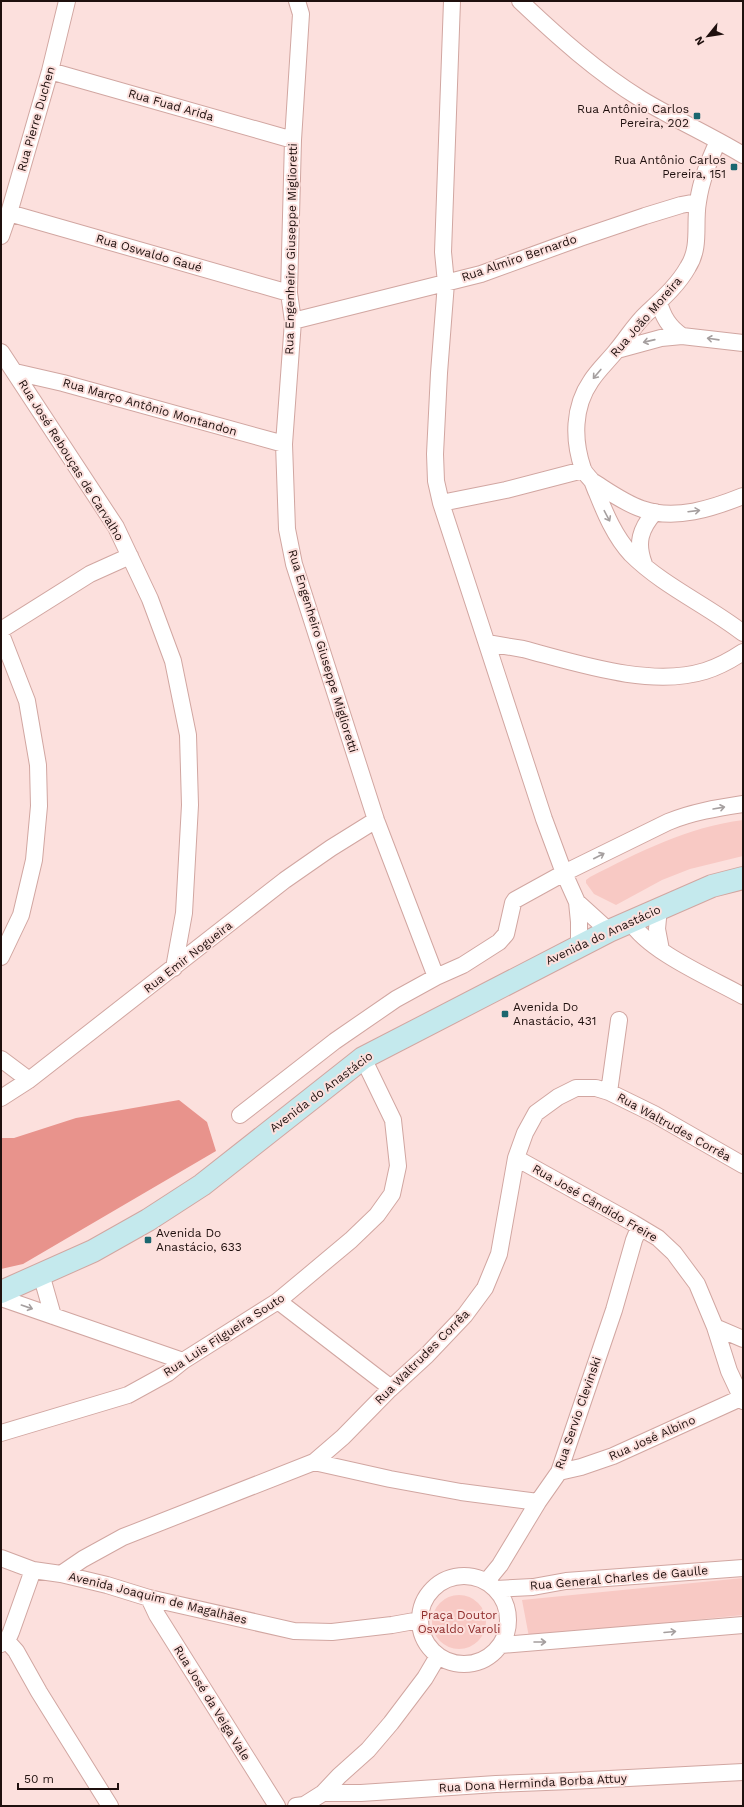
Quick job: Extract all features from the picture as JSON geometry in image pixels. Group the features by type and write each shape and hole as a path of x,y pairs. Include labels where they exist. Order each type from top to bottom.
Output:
{"main road":[{"name":"Avenida do Anastácio","path":"1,1292 93,1251 148,1220 202,1185 363,1058 579,945 659,908 712,886 743,878"}],"street":[{"name":"Rua Pierre Duchen","path":"1,236 50,71 67,1"},
{"name":"Rua Engenheiro Giuseppe Miglioretti","path":"297,1 301,14 293,140 289,293 293,321 284,444 287,528 294,564 376,820 436,977"},
{"path":"452,1 444,237 446,283 439,373 435,454 436,481 441,503 544,818 564,873 577,902 579,945"},
{"path":"520,1 569,46 619,85 641,99 718,141 740,149"},
{"name":"Rua Fuad Arida","path":"50,71 293,140"},
{"name":"Rua João Moreira","path":"718,141 706,166 698,202 697,243 694,256 681,278 636,325 591,381 580,404 575,431 588,476 606,515 624,546 678,591 710,610 743,634"},
{"name":"Rua Almiro Bernardo","path":"293,321 481,274 649,215 680,205 698,202"},
{"name":"Rua Oswaldo Gaué","path":"9,213 289,293"},
{"path":"659,302 666,321 682,336"},
{"path":"617,350 661,338 682,336 743,343"},
{"name":"Rua José Rebouças de Carvalho","path":"1,352 16,372 116,527 150,599 167,640 177,679 188,735 190,805 189,851 184,913 174,968"},
{"name":"Rua Março Antônio Montandon","path":"16,372 63,383 284,444"},
{"path":"441,503 588,476 623,501 643,510 656,512 669,513 700,510 727,503 743,496"},
{"path":"644,564 639,551 640,540 649,519 656,512"},
{"path":"1,630 90,574 130,556"},
{"path":"1,634 27,701 38,765 39,806 34,860 21,915 1,958"},
{"path":"487,643 521,649 606,670 658,677 705,672 723,664 743,652"},
{"path":"240,1115 362,1021 396,999 436,977 463,965 499,942 506,934 512,903 515,900 564,873 682,816 716,808 743,804"},
{"name":"Rua Emir Nogueira","path":"1,1098 29,1080 286,880 331,848 376,820"},
{"path":"577,902 609,931"},
{"path":"659,908 657,929 661,950"},
{"path":"630,921 636,930 661,950 743,996"},
{"path":"609,1092 619,1020"},
{"name":"Rua Luis Filgueira Souto","path":"1,1433 128,1395 168,1372 183,1360 278,1301 351,1240 377,1215 392,1194 398,1166 393,1120 363,1058"},
{"path":"1,1059 29,1080"},
{"name":"Rua Waltrudes Corrêa","path":"314,1462 343,1438 391,1388 426,1355 460,1320 485,1288 499,1254 516,1158 525,1133 536,1113 558,1097 576,1088 596,1088 609,1092 654,1114 743,1165"},
{"name":"Rua José Cândido Freire","path":"516,1158 658,1238 674,1253 697,1284 715,1327 729,1371 742,1399"},
{"name":"Rua Servio Clevinski","path":"491,1585 500,1566 538,1502 559,1472 639,1228"},
{"path":"41,1274 53,1316"},
{"path":"1,1298 183,1360"},
{"path":"278,1301 391,1388"},
{"path":"715,1327 743,1339"},
{"name":"Rua José Albino","path":"559,1472 581,1467 613,1456 742,1399"},
{"path":"1,1558 33,1570 61,1574 83,1559 123,1537 314,1462 460,1492 538,1502"},
{"name":"Rua General Charles de Gaulle","path":"491,1585 533,1587 566,1582 743,1568"},
{"path":"33,1570 4,1642 16,1651 39,1692 110,1806"},
{"name":"Avenida Joaquim de Magalhães","path":"61,1574 107,1585 149,1598 294,1631 332,1632 420,1620"},
{"path":"469,1576 491,1585 506,1606 508,1626 501,1645 489,1658 472,1664 454,1664 438,1656 428,1646 422,1634 420,1620 424,1602 435,1587 451,1578 469,1576"},
{"name":"Rua José da Veiga Vale","path":"149,1598 161,1621 277,1806"},
{"path":"501,1645 520,1642 554,1642 743,1625"},
{"path":"302,1806 323,1793 339,1776 368,1750 391,1723 425,1678 438,1656"},
{"name":"Rua Dona Herminda Borba Attuy","path":"323,1793 361,1793 496,1784 743,1772"}],"green space":[{"path":"743,820 743,856 690,869 662,880 616,905 594,894 586,883 586,880 590,877 664,842 703,828"},
{"path":"743,1578 743,1615 529,1637 522,1600"},
{"name":"Praça Doutor Osvaldo Varoli","path":"459,1595 469,1597 478,1603 484,1612 486,1622 484,1632 478,1641 469,1647 459,1649 449,1647 440,1641 434,1632 432,1622 434,1612 440,1603 449,1597"}],"shaded area":[{"path":"179,1100 207,1122 216,1151 23,1264 1,1269 1,1138 14,1138 76,1118"}],"place":[{"name":"Rua Antônio Carlos Pereira, 202","path":"697,116"},
{"name":"Rua Antônio Carlos Pereira, 151","path":"734,167"},
{"name":"Avenida Do Anastácio, 431","path":"505,1014"},
{"name":"Avenida Do Anastácio, 633","path":"148,1240"}]}
